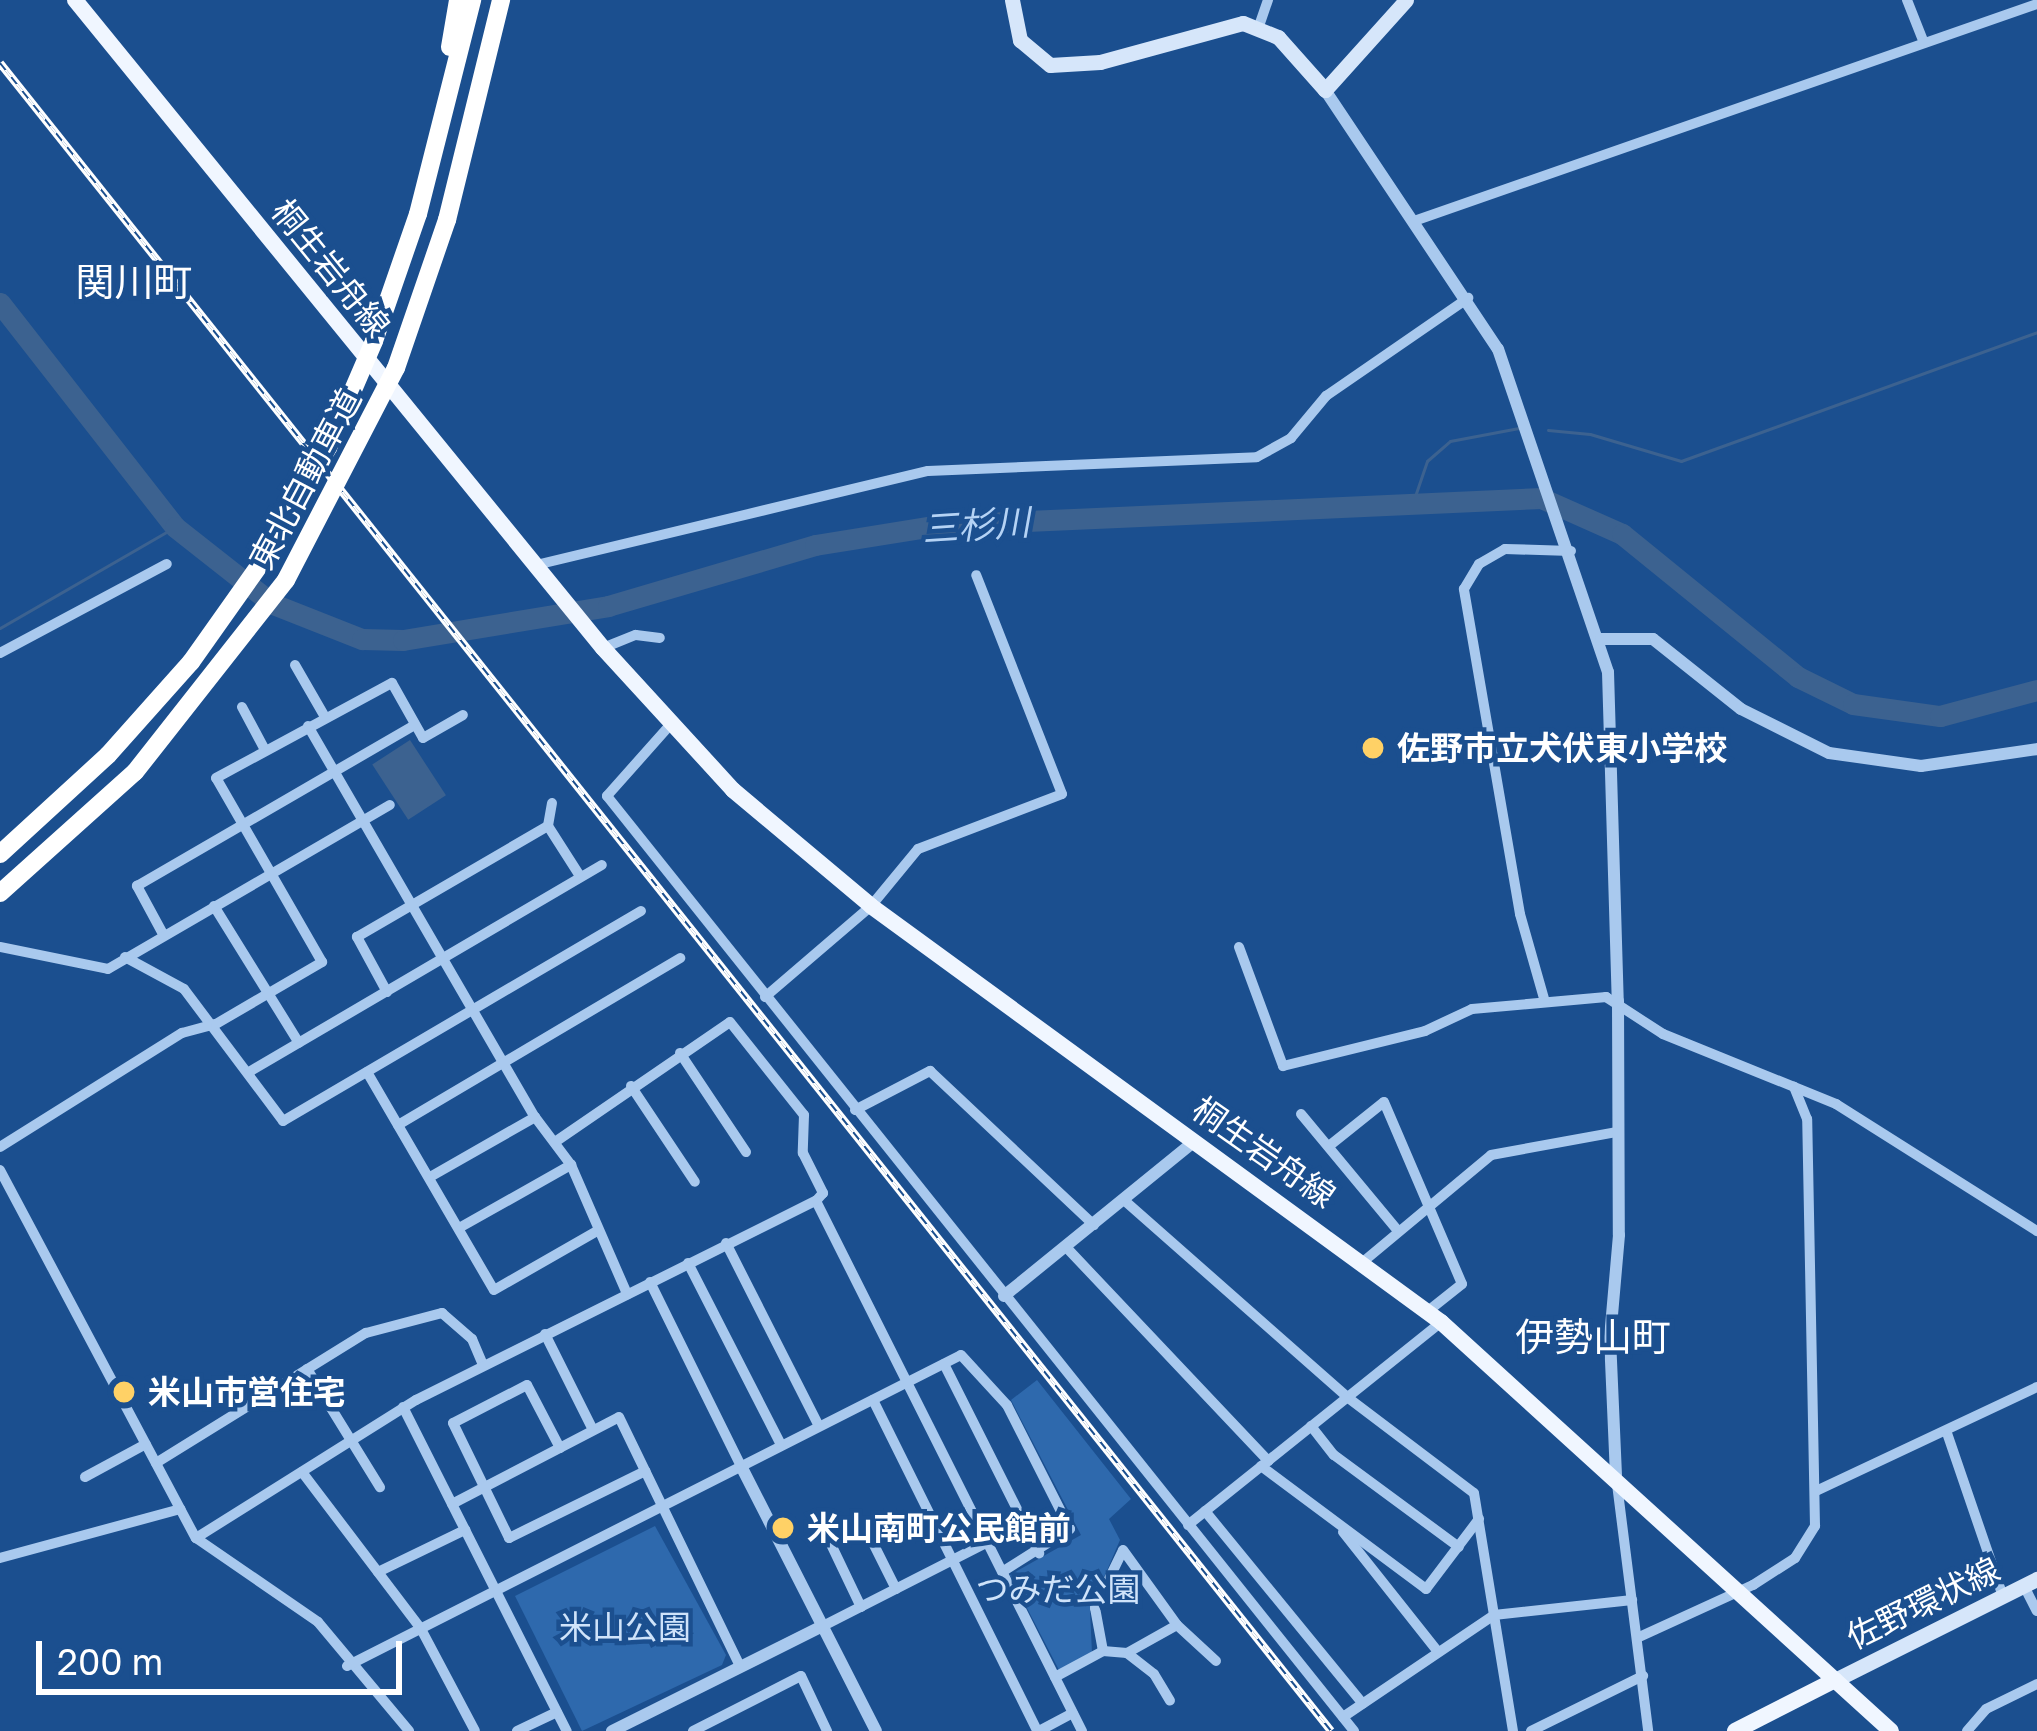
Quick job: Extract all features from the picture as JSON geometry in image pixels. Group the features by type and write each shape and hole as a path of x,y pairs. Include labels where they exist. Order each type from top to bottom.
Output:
{"highway":[{"path":"439,141 458,0"},
{"name":"東北自動車道","path":"0,854 108,754 251,578 328,448 374,341 439,141 472,0"},
{"name":"東北自動車道","path":"0,893 135,772 286,580 396,368 447,220 501,0"}],"main road":[{"name":"桐生岩舟線","path":"75,0 598,641 670,725 749,805 871,906 1364,1261 1434,1317 1616,1474 1892,1731"},
{"path":"1012,0 1013,27 1028,51 1064,67 1217,24 1259,26 1325,90 1406,0"},
{"name":"佐野環状線","path":"1835,1680 2031,1582"},
{"path":"1736,1731 1835,1680"}],"street":[{"path":"1259,26 1268,0"},
{"path":"1907,0 1924,43"},
{"path":"1417,220 2037,4"},
{"path":"1325,90 1469,297 1539,454 1601,639 1615,747 1618,1264 1610,1338 1616,1474 1648,1731"},
{"path":"539,569 928,471 1257,457 1291,438 1326,396 1469,297"},
{"path":"1545,1002 1520,914 1464,589 1479,564 1505,549 1571,551"},
{"path":"0,653 167,564"},
{"path":"765,997 871,906 918,849 1062,794 976,575"},
{"path":"598,641 636,635 660,638"},
{"path":"1601,639 1653,639 1741,709 1829,753 1921,766 2037,749"},
{"path":"295,665 325,717"},
{"path":"0,1147 182,1033 216,1024 322,962 216,778 392,683 423,738 463,715"},
{"path":"242,707 266,750"},
{"path":"163,934 136,886 415,725"},
{"path":"670,725 607,796 1354,1731"},
{"path":"308,726 535,1117 571,1165 627,1294"},
{"path":"552,803 548,826 580,876"},
{"path":"0,947 108,969 390,806"},
{"path":"387,992 357,937 548,826"},
{"path":"249,1072 602,865"},
{"path":"214,906 299,1042"},
{"path":"124,957 184,988 216,1024 283,1121 641,911"},
{"path":"1239,947 1282,1066 1293,1069 1472,1009 1618,1000 1663,1034 1792,1084 1878,1128 2037,1232"},
{"path":"398,1125 680,958"},
{"path":"196,1538 403,1407 816,1201 823,1193 803,1154 804,1115 730,1022 555,1142"},
{"path":"680,1054 746,1152"},
{"path":"855,1110 930,1071 1094,1226"},
{"path":"367,1072 494,1290 597,1231"},
{"path":"1637,1638 1736,1588 1753,1585 1810,1543 1816,1491 1807,1119 1792,1084"},
{"path":"631,1086 695,1182"},
{"path":"1187,1526 1347,1397 1434,1317 1462,1284 1384,1102 1329,1146"},
{"path":"1301,1114 1399,1231"},
{"path":"430,1177 535,1117"},
{"path":"1364,1261 1491,1156 1616,1132"},
{"path":"1004,1295 1195,1141"},
{"path":"458,1228 571,1165"},
{"path":"0,1169 196,1538 318,1622 346,1666 409,1731"},
{"path":"816,1201 1082,1731"},
{"path":"1125,1202 1347,1397 1469,1486 1479,1520 1513,1731"},
{"path":"726,1243 819,1426"},
{"path":"1065,1246 1264,1463 1426,1589 1479,1520"},
{"path":"688,1263 781,1445"},
{"path":"650,1282 876,1731"},
{"path":"156,1463 365,1333 393,1332 434,1313 472,1339 483,1365"},
{"path":"545,1334 593,1430"},
{"path":"346,1666 967,1356 1007,1406 1070,1529 1002,1572"},
{"path":"944,1364 1039,1552"},
{"path":"307,1370 380,1487"},
{"path":"560,1448 527,1385 453,1423 509,1538 645,1471"},
{"path":"1816,1491 2037,1387"},
{"path":"873,1400 1038,1731 1073,1713"},
{"path":"403,1407 567,1731"},
{"path":"452,1504 619,1418 740,1666"},
{"path":"1311,1426 1334,1455 1459,1546"},
{"path":"1947,1433 2003,1597"},
{"path":"86,1477 146,1444"},
{"path":"302,1472 421,1629 475,1731"},
{"path":"0,1558 179,1509"},
{"path":"1205,1511 1363,1704"},
{"path":"861,1607 828,1538 843,1528 862,1521 896,1589"},
{"path":"1335,1521 1438,1652"},
{"path":"378,1572 465,1529"},
{"path":"612,1731 988,1543"},
{"path":"1103,1651 1095,1608 1123,1550 1177,1625 1216,1661"},
{"path":"2031,1582 2037,1611"},
{"path":"1343,1717 1494,1615 1632,1600"},
{"path":"1127,1653 1177,1625"},
{"path":"1055,1677 1103,1651 1127,1653 1154,1673 1170,1701"},
{"path":"693,1731 801,1676 825,1727 808,1731"},
{"path":"1531,1731 1642,1676"},
{"path":"1967,1731 1986,1709 2037,1684"},
{"path":"517,1731 557,1712"}],"green space":[{"name":"つみだ公園","path":"1037,1380 1131,1499 1109,1519 1120,1540 1090,1610 1092,1653 1059,1670 1010,1575 1081,1535 1011,1400"},
{"name":"米山公園","path":"655,1526 726,1655 722,1665 582,1731 515,1596"}],"shaded area":[{"path":"410,740 446,795 408,820 372,765"}],"waterway":[{"name":"三杉川","path":"0,303 175,527 273,604 362,639 403,640 608,606 815,545 940,525 1541,498 1622,534 1798,677 1853,704 1940,716 2037,690"},
{"path":"1548,430 1590,434 1681,461 2037,332"},
{"path":"1413,502 1427,461 1450,441 1519,428"},
{"path":"0,628 175,527"}],"railway":[{"path":"0,63 1331,1731"}],"place":[{"name":"佐野市立犬伏東小学校","path":"1373,748"},
{"name":"米山市営住宅","path":"124,1392"},
{"name":"米山南町公民館前","path":"783,1528"}],"district":[{"name":"関川町","path":"134,282"},
{"name":"伊勢山町","path":"1593,1337"}]}
